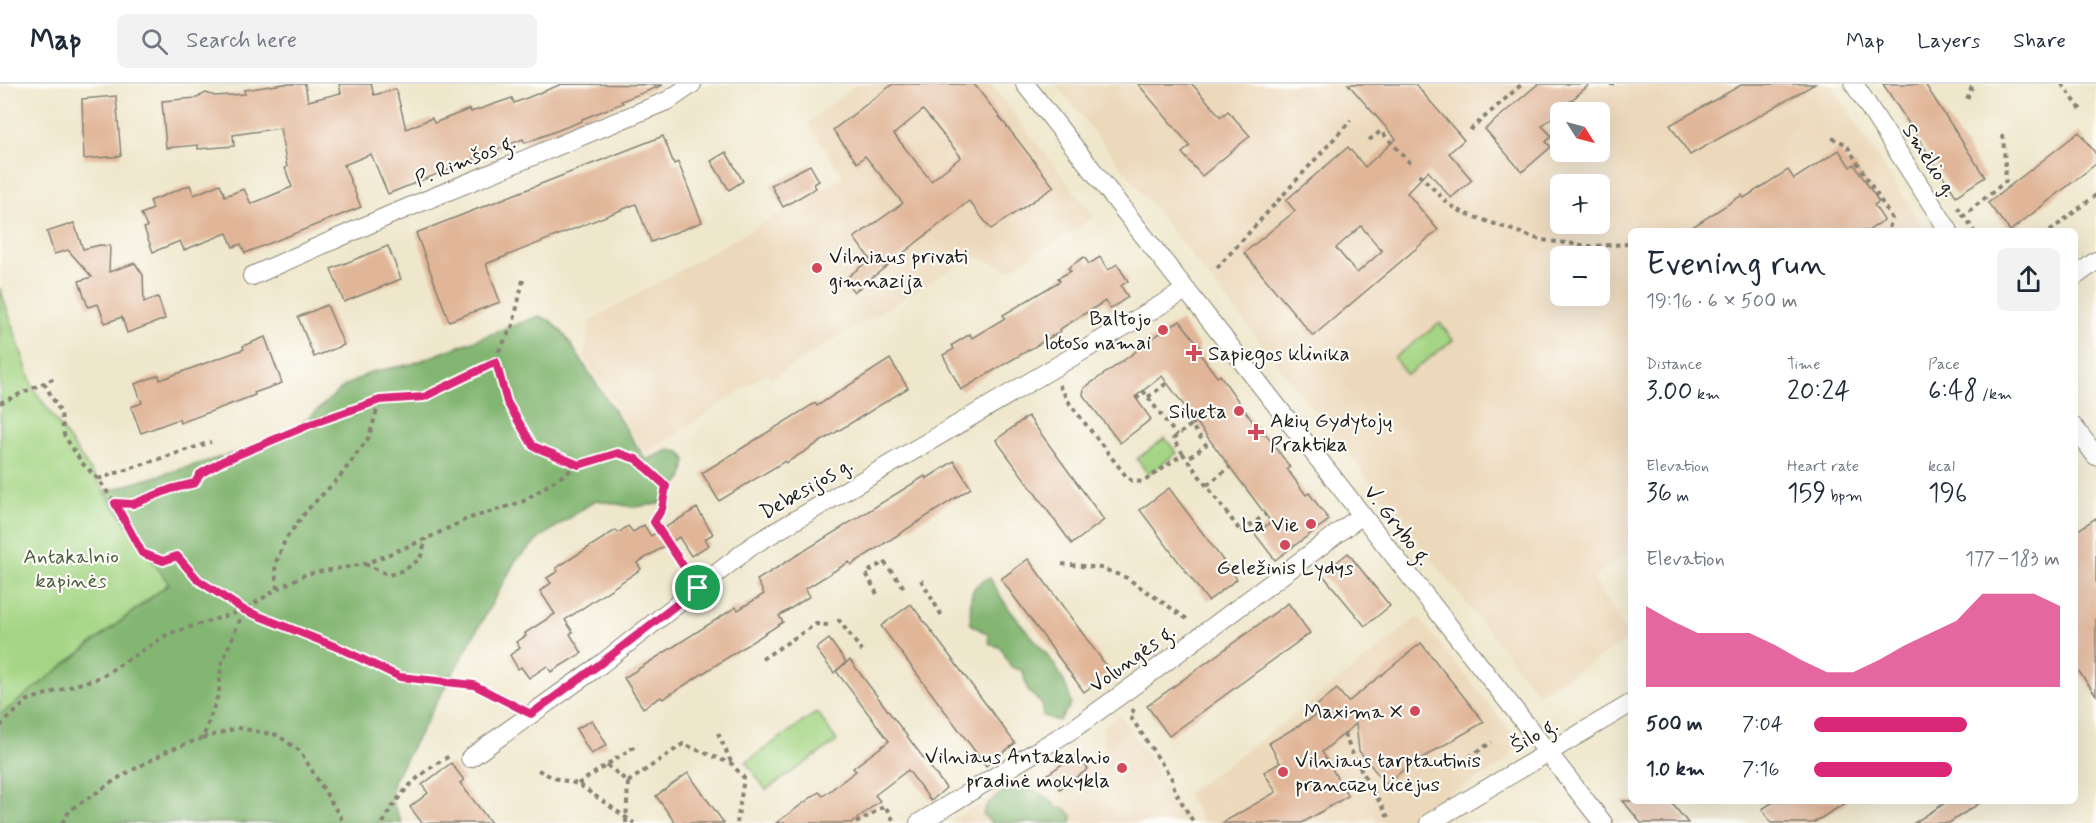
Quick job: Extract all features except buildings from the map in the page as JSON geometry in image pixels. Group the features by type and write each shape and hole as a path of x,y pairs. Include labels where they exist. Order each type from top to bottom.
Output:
{"street":[{"name":"P. Rimšos g.","path":"252,276 390,215 669,100 692,84"},
{"name":"V. Grybo g.","path":"1025,84 1603,823"},
{"name":"Smėlio g.","path":"1854,84 1947,228"},
{"path":"2078,274 2096,261"},
{"name":"Debesijos g.","path":"470,758 600,664 753,545 1186,290"},
{"path":"2078,436 2096,456"},
{"name":"Volungės g.","path":"919,823 1076,727 1362,515"},
{"name":"Šilo g.","path":"1429,823 1628,705"}],"path":[{"path":"1470,130 1521,84"},
{"path":"1967,99 1973,84"},
{"path":"2062,84 2082,111"},
{"path":"1217,268 1351,120"},
{"path":"1369,140 1380,131 1410,163"},
{"path":"1950,228 2006,182 2003,134"},
{"path":"1832,138 1846,144 1892,219 1889,228"},
{"path":"1419,174 1448,204 1466,214 1541,240 1590,246 1628,244"},
{"path":"2054,228 2096,195"},
{"path":"523,280 513,325 499,351 496,362 507,402 533,446 579,465"},
{"path":"115,503 133,504 171,489 195,483 200,474 223,461 311,424 380,400 424,397 496,362"},
{"path":"1050,371 1070,404 1132,481 1143,482 1183,454"},
{"path":"0,403 55,378"},
{"path":"44,383 61,413 64,435 82,463 98,479 115,503 142,553 163,561 177,556 198,580 244,610 339,648 400,677 474,685 531,714"},
{"path":"1148,397 1167,383"},
{"path":"1136,399 1144,392 1177,436"},
{"path":"277,589 275,565 285,540 307,510 339,478 369,437 380,400"},
{"path":"1196,421 1173,439 1183,454 1242,532 1266,514"},
{"path":"1187,459 1206,445 1191,425"},
{"path":"98,479 211,442"},
{"path":"0,726 27,700 101,677 168,634 244,610 306,573 365,564 467,519 522,502 579,465 618,453 636,459 666,486 662,509 654,522 698,588"},
{"path":"1207,484 1230,467"},
{"path":"365,564 389,575 404,570 420,559 426,539"},
{"path":"877,594 866,573 884,562 906,590"},
{"path":"1062,564 1101,568 1127,578 1206,632"},
{"path":"921,580 943,618"},
{"path":"203,738 219,692 221,665 244,610"},
{"path":"838,619 865,655"},
{"path":"762,659 816,624 828,625"},
{"path":"1134,709 1131,716 1172,779 1175,791 1194,823"},
{"path":"62,823 70,810 120,777 169,750 238,728 277,735 300,751 344,823"},
{"path":"718,733 732,764 744,778 737,823"},
{"path":"1344,734 1354,757 1388,817"},
{"path":"1468,757 1492,742"},
{"path":"578,784 638,744"},
{"path":"628,782 683,744 732,764"},
{"path":"384,821 402,793 442,760 457,753 470,758"},
{"path":"607,765 628,782"},
{"path":"538,770 554,778 578,784 626,820 634,823"},
{"path":"626,820 628,782"},
{"path":"856,823 885,806 895,823"}],"shaded area":[{"name":"Vilniaus privati gimnazija","path":"857,84 990,84 1095,217 1008,271 1003,266 973,256 771,378 767,373 646,454 584,356 590,321 844,177 807,123"},
{"path":"1056,84 1831,84 1923,228 1628,228 1628,553 1593,578 1628,636 1628,640 1538,694"},
{"path":"1418,617 1512,733 1516,748 1508,759 1398,823 1378,823 1373,815 1359,823 1203,823 1186,794 1304,708"},
{"name":"Vilniaus Antakalnio pradinė mokykla","path":"1120,714 1190,823 949,823 1034,767 1048,774 1060,789 1104,759 1103,727"}],"green space":[{"name":"Antakalnio kapinės","path":"0,288 33,388 169,583 0,715"},
{"path":"539,316 551,321 564,334 646,460 669,450 680,452 686,460 683,477 659,504 633,507 596,500 540,538 516,560 393,781 391,800 402,823 0,823 0,715 169,584 104,492 248,449 295,430 343,387 371,372 412,364"},
{"path":"1440,323 1453,340 1407,375 1394,358"},
{"path":"1165,438 1177,453 1148,474 1137,459"},
{"path":"990,578 1007,606 1048,656 1063,679 1071,704 1059,721 1043,716 1041,703 1028,691 1023,671 1011,667 1001,648 989,643 988,634 970,624 973,590 982,581"},
{"path":"817,712 837,741 766,790 746,762"},
{"path":"1010,787 1024,788 1042,794 1057,808 1066,809 1072,816 1071,823 991,823 983,814 987,804"}],"place":[{"name":"Vilniaus privati gimnazija","path":"817,268"},
{"name":"Baltojo lotoso namai","path":"1163,330"},
{"name":"Sapiegos klinika","path":"1194,353"},
{"name":"Silueta","path":"1239,411"},
{"name":"Akių Gydytojų Praktika","path":"1256,432"},
{"name":"La Vie","path":"1311,524"},
{"name":"Geležinis Lydys","path":"1285,545"},
{"name":"Maxima X","path":"1415,711"},
{"name":"Vilniaus Antakalnio pradinė mokykla","path":"1122,768"},
{"name":"Vilniaus tarptautinis prancūzų licėjus","path":"1283,772"}],"route":[{"path":"496,362 507,402 533,446 579,465 618,453 636,459 666,486 662,509 654,522 698,588 531,714 474,685 400,677 339,648 244,610 198,580 177,556 163,561 142,553 115,503 133,504 171,489 195,483 200,474 223,461 311,424 380,400 424,397 496,362"}]}
